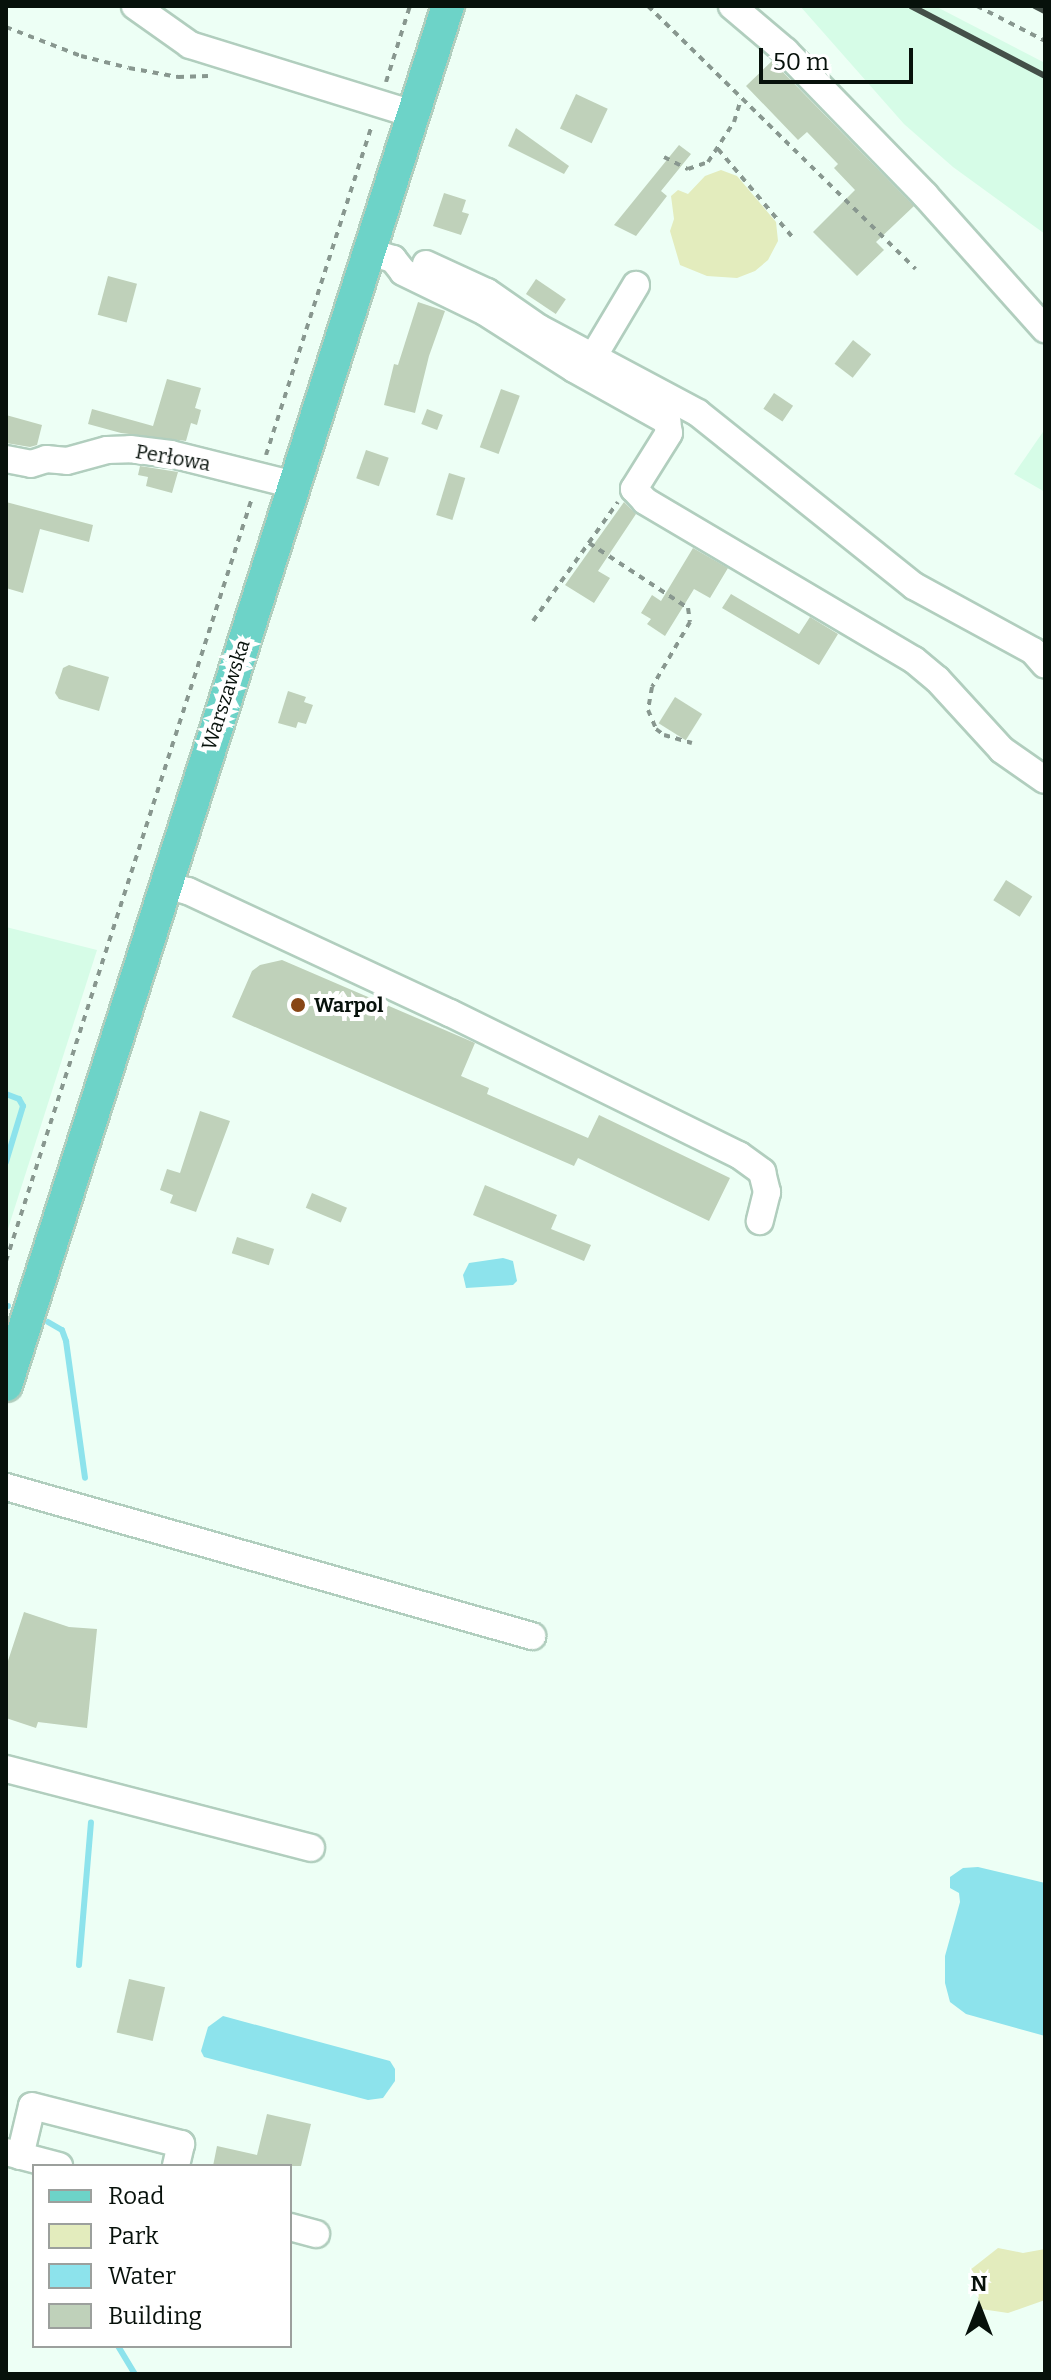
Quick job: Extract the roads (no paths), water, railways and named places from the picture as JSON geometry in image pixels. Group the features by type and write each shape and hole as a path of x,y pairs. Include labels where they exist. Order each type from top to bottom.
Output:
{"main road":[{"name":"Warszawska","path":"6,1385 294,485 381,255 413,114 448,6"}],"street":[{"path":"135,6 190,45 413,114"},
{"path":"732,6 785,51 914,184 1045,329"},
{"path":"381,255 408,255 487,292 539,328 698,413 914,586 1041,655"},
{"path":"381,255 403,272 485,312 574,369 667,421 669,433 634,489 658,510 914,660 937,679 1002,750 1045,780"},
{"path":"593,357 636,285"},
{"name":"Perłowa","path":"6,459 22,464 46,459 67,461 107,450 130,449 171,454 294,485"},
{"path":"165,885 188,891 450,1013 739,1155 762,1172 767,1192 760,1221"},
{"path":"6,1487 532,1636"},
{"path":"6,1769 311,1848"},
{"path":"51,2164 13,2154 32,2106 181,2144 176,2164"},
{"path":"292,2228 316,2234"}],"water":[{"path":"503,1258 513,1261 517,1281 513,1285 466,1288 463,1275 469,1263"},
{"path":"978,1867 1045,1883 1045,2036 966,2014 950,2002 945,1983 945,1956 960,1902 959,1893 950,1888 950,1877 963,1868"},
{"path":"223,2016 390,2061 395,2069 395,2081 383,2098 368,2100 204,2057 201,2051 208,2027"}],"waterway":[{"path":"6,1094 19,1099 23,1106 6,1162"},
{"path":"48,1322 62,1330 66,1341 85,1478"},
{"path":"79,1965 91,1823"},
{"path":"119,2348 135,2374"}],"railway":[{"path":"911,6 1045,76"},
{"path":"1035,6 1045,11"}],"place":[{"name":"Warpol","path":"298,1005"}]}
